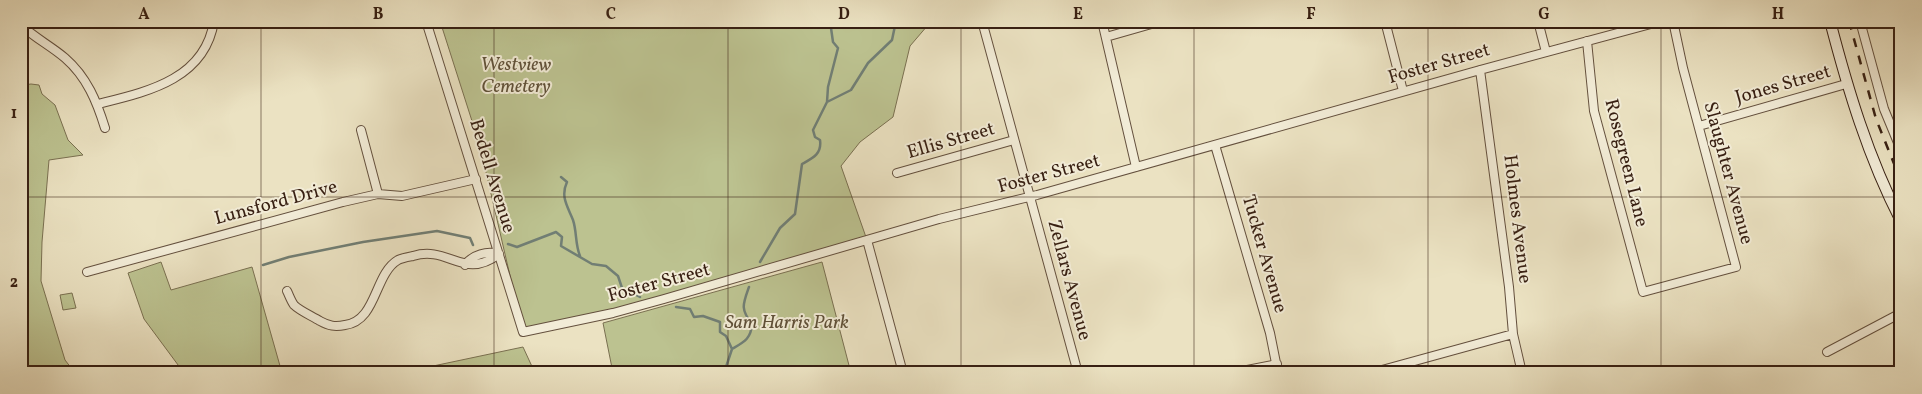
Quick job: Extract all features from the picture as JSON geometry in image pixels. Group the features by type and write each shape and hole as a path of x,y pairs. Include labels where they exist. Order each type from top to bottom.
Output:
{"main road":[{"path":"1830,21 1846,84 1883,187 1901,220"}],"street":[{"path":"98,104 138,94 163,85 178,76 204,52 214,21"},
{"name":"Bedell Avenue","path":"426,21 499,254"},
{"name":"Zellars Avenue","path":"982,21 1078,373"},
{"path":"1102,21 1136,167"},
{"path":"1106,37 1162,21"},
{"path":"1385,21 1403,91"},
{"path":"1538,21 1546,52"},
{"name":"Foster Street","path":"499,254 523,332 613,313 867,240 1662,21"},
{"name":"Slaughter Avenue","path":"1643,292 1736,267 1673,21"},
{"path":"1860,21 1884,109 1901,150"},
{"path":"21,25 66,59 85,80 98,104 105,128"},
{"name":"Rosegreen Lane","path":"1587,41 1594,111 1643,292"},
{"name":"Holmes Avenue","path":"1480,70 1514,334 1522,373"},
{"name":"Jones Street","path":"1699,126 1846,84"},
{"path":"361,130 378,194"},
{"name":"Ellis Street","path":"897,174 1014,140"},
{"name":"Tucker Avenue","path":"1215,145 1270,334 1278,373"},
{"name":"Lunsford Drive","path":"87,272 378,194 402,196 476,179"},
{"path":"867,240 903,373"},
{"path":"287,291 294,305 330,326 356,324 365,314 390,268 398,260 430,253 440,254 465,265 470,259 490,252 499,254"},
{"path":"1827,352 1901,313"},
{"path":"1371,373 1514,334"},
{"path":"1232,373 1276,364"}],"green space":[{"name":"Westview Cemetery","path":"440,21 928,21 928,25 910,46 893,117 860,142 841,166 867,240 664,299 523,332 480,146"},
{"path":"24,85 39,85 42,94 55,105 68,140 83,155 49,160 42,242 41,281 65,360 75,373 21,373 21,90"},
{"path":"161,262 171,290 252,267 282,373 184,373 144,319 128,273"},
{"name":"Sam Harris Park","path":"822,262 851,373 613,373 603,323"},
{"path":"72,293 76,308 63,310 60,295"},
{"path":"523,347 535,373 400,373"}],"waterway":[{"path":"760,262 780,228 795,214 802,164 813,157 820,149 820,140 815,137 813,130 827,102 828,87 838,48 833,42 830,21"},
{"path":"827,102 851,90 868,63 892,40 896,21"},
{"path":"561,177 567,182 564,192 573,220 580,256"},
{"path":"263,265 289,257 363,242 437,231 470,238 473,245"},
{"path":"508,244 517,247 556,232 562,237 561,246 592,264 606,266 618,276 622,288 640,297"},
{"path":"724,373 732,349 743,342 750,333 752,324 744,310 745,298 749,287"},
{"path":"676,307 690,309 694,317 703,316 720,322 720,332 726,336 732,349"}],"railway":[{"path":"1849,21 1876,119 1901,181"}]}
